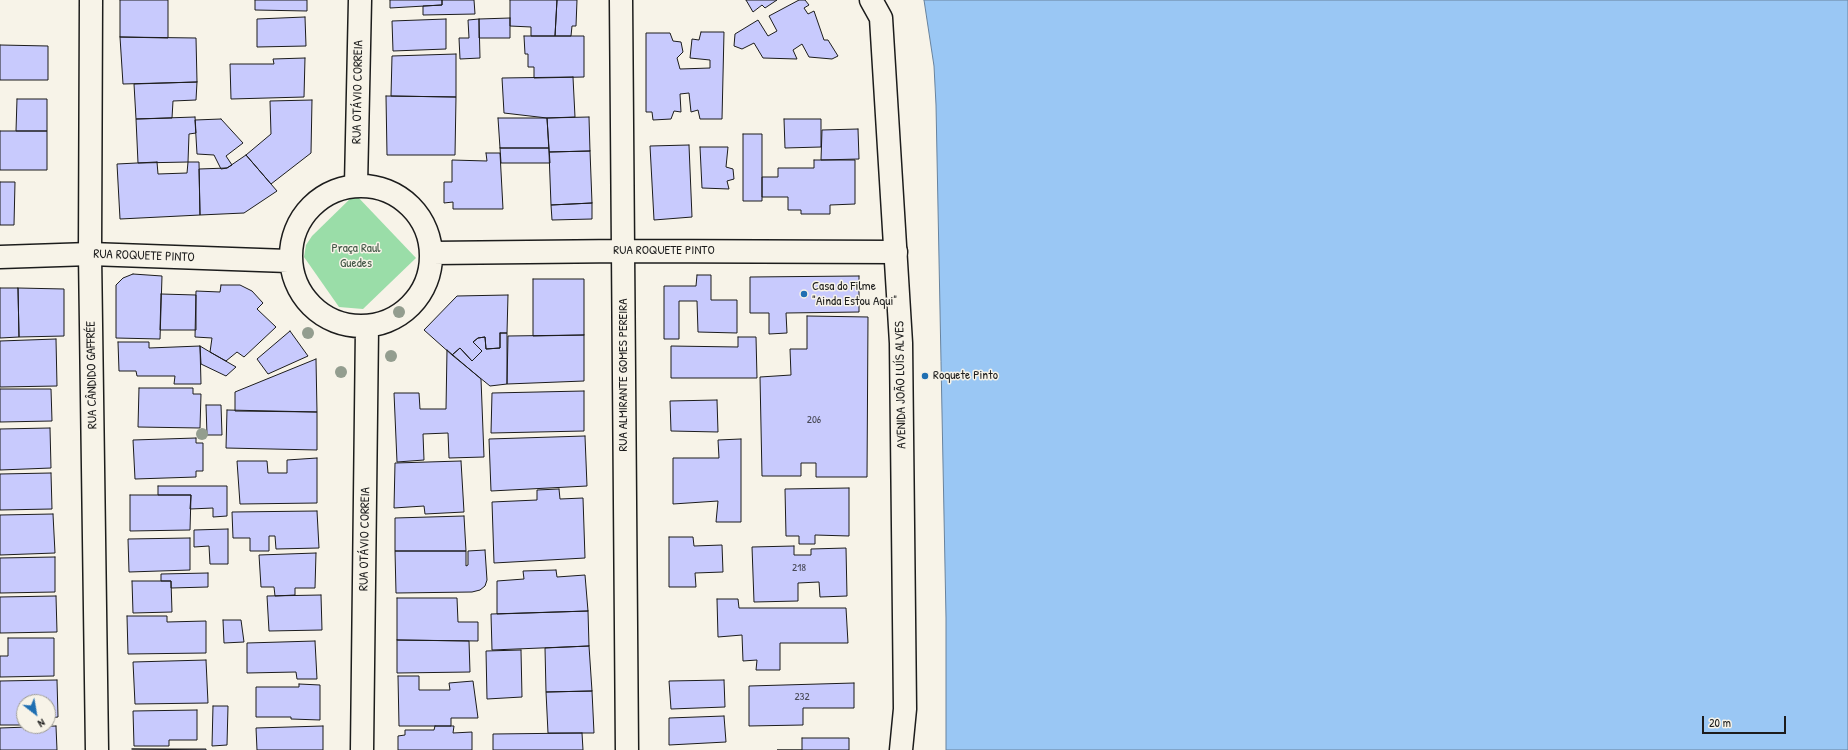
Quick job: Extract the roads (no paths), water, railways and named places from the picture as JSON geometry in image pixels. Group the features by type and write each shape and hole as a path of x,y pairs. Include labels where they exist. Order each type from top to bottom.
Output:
{"street":[{"name":"RUA CÂNDIDO GAFFRÉE","path":"92,0 90,254 97,750"},
{"name":"RUA OTÁVIO CORREIA","path":"356,184 360,0"},
{"name":"RUA ALMIRANTE GOMES PEREIRA","path":"621,0 627,750"},
{"name":"AVENIDA JOÃO LUÍS ALVES","path":"871,0 881,18 901,343 905,685 905,709 901,750"},
{"path":"356,184 393,192 421,217 433,253 425,288 401,316 367,328 330,322 324,317 301,297 288,261 296,225 320,197 356,184"},
{"name":"RUA ROQUETE PINTO","path":"433,253 623,251 896,252"},
{"name":"RUA ROQUETE PINTO","path":"0,256 90,254 288,261"},
{"name":"RUA OTÁVIO CORREIA","path":"362,750 367,328"}],"water":[{"path":"924,0 1848,0 1848,750 946,750 946,618 936,105 934,66"}],"place":[{"name":"Casa do Filme \"Ainda Estou Aqui\"","path":"804,294"},
{"name":"Roquete Pinto","path":"925,376"}],"park label":[{"name":"Praça Raul Guedes","path":"356,256"}]}
